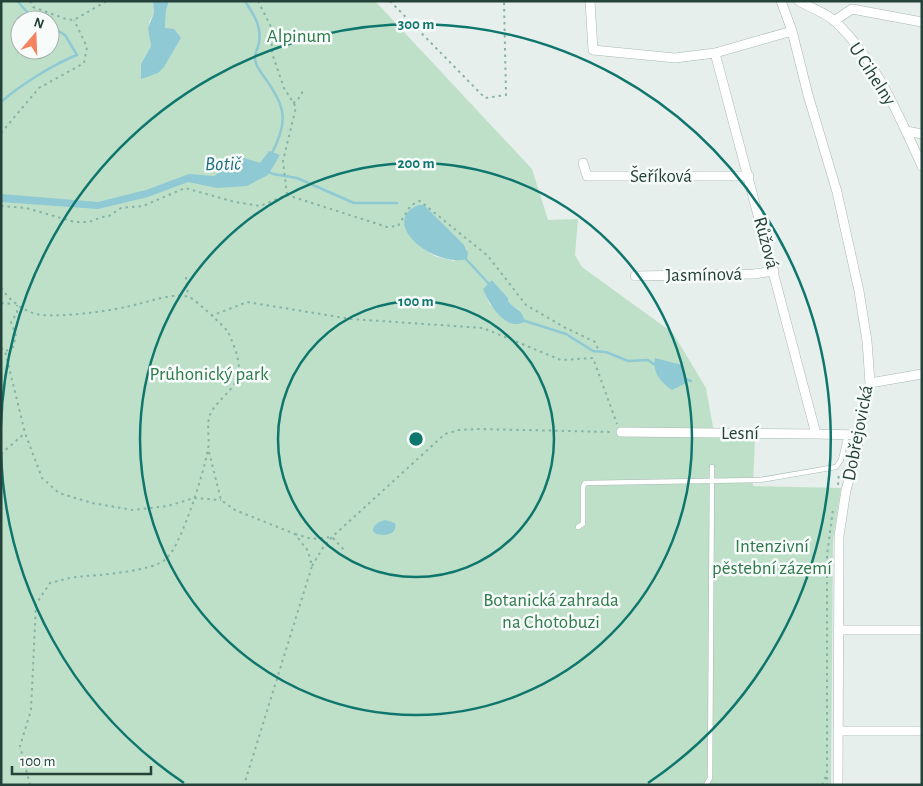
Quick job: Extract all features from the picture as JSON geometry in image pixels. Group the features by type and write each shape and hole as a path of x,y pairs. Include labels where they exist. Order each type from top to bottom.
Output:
{"street":[{"path":"590,1 593,50 675,58 715,53 792,31"},
{"name":"Dobřejovická","path":"781,1 792,31 841,210 859,291 867,341 870,383 846,490 839,536 838,785"},
{"name":"U Cihelny","path":"799,1 834,21 858,48 890,96 922,166"},
{"path":"834,21 852,9 922,22"},
{"name":"Růžová","path":"715,53 816,434"},
{"path":"906,131 922,134"},
{"name":"Šeříková","path":"583,163 587,176 749,176"},
{"name":"Jasmínová","path":"635,276 774,272"},
{"path":"870,383 922,374"},
{"name":"Lesní","path":"621,432 859,435"},
{"path":"838,630 922,630"},
{"path":"838,731 922,731"}],"lane":[{"path":"578,527 584,524 582,487 586,483 760,480 836,467 840,464 848,434"},
{"path":"706,785 710,778 712,467"}],"path":[{"path":"30,1 33,7 74,20 107,1"},
{"path":"258,1 271,27 272,53 284,88 296,107 283,161 287,195"},
{"path":"390,1 485,98 506,95 504,1"},
{"path":"1,133 39,88 84,63 87,47 74,20"},
{"path":"293,103 297,101 303,91"},
{"path":"1,206 26,208 75,222 89,222 109,216 121,208 142,206 185,188 235,202 260,206 287,195 387,227 398,226 412,205 420,201 488,256 526,305 564,328 595,342 598,349"},
{"path":"186,277 188,296"},
{"path":"1,288 14,304"},
{"path":"1,303 14,304 34,314 58,315 121,309 165,297 188,296 200,303 228,331 240,369 233,387 218,401 210,417 208,449 194,498 176,547 166,560 140,570 73,578 50,583 36,604 31,710 20,746 30,785"},
{"path":"211,316 247,302 351,319 484,328 561,360 593,358 621,432 480,429 459,430 446,434 332,537 312,566 244,785"},
{"path":"5,351 13,347 16,336 11,322 17,313 17,305"},
{"path":"1,348 5,351 25,433 42,478 59,493 92,503 133,510 168,506 194,498 221,500 235,510 295,534 312,539 332,537"},
{"path":"1,454 25,433"},
{"path":"208,449 221,500"},
{"path":"837,486 840,464"},
{"path":"827,785 827,555 833,508"},
{"path":"295,534 308,551 312,566"},
{"path":"332,537 344,551"},
{"path":"822,785 827,774"},
{"path":"432,785 666,785"}],"green space":[{"path":"1,1 153,1 154,13 149,22 151,46 141,64 142,79 175,48 181,38 165,28 166,11 169,1 375,1 532,169 548,220 578,219 575,255 582,267 673,333 706,388 715,438 755,438 753,486 841,488 833,540 831,785 1,785","holes":["424,205 467,249 454,261 434,256 413,240","492,280 508,298 507,301 511,306 520,310 490,305 484,289"]}],"water":[{"path":"153,1 169,1 166,11 165,28 174,29 181,38 164,67 158,73 141,79 141,64 151,46 148,28 154,13"},
{"path":"269,151 280,155 268,175 247,186 217,188 188,182 148,197 98,209 1,202 1,194 98,202 146,190 189,174 214,176 241,157 260,163"},
{"path":"418,205 424,205 464,245 468,253 467,259 454,260 440,257 426,251 415,242 407,232 404,222 407,213"},
{"path":"492,280 508,298 510,304 521,312 524,322 510,323 504,320 494,308 483,289"},
{"path":"655,358 682,365 686,383 672,390 668,387 656,373"},
{"path":"385,520 395,523 395,530 387,535 376,534 373,531 375,525"}],"waterway":[{"name":"Botič","path":"17,1 25,10"},
{"name":"Botič","path":"245,1 254,16 259,31 260,37 255,61 258,69 278,98 283,116 277,144 271,155"},
{"name":"Botič","path":"1,102 38,76 77,55 65,35 60,32"},
{"path":"267,171 273,174 297,178 354,203 397,203"},
{"path":"465,258 490,285"},
{"path":"522,320 566,334 593,351 606,352 628,361 648,360 655,365"},
{"path":"683,378 691,381"}],"park label":[{"name":"Alpinum","path":"299,36"},
{"name":"Průhonický park","path":"209,374"},
{"name":"Intenzivní pěstební zázemí","path":"772,557"},
{"name":"Botanická zahrada na Chotobuzi","path":"551,611"}]}
